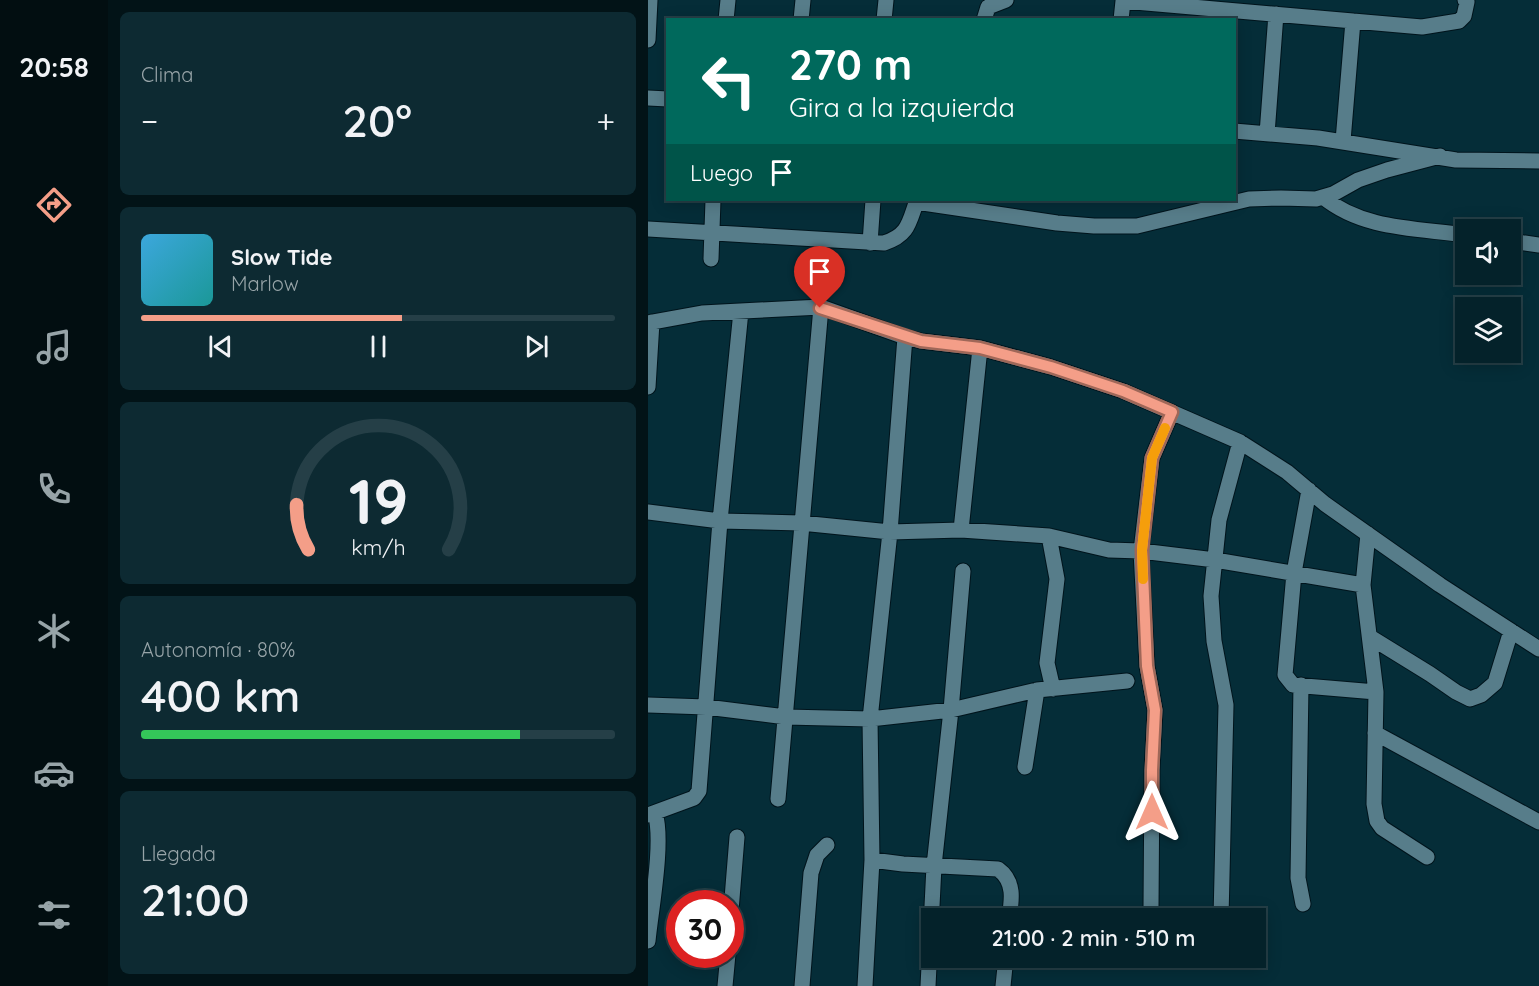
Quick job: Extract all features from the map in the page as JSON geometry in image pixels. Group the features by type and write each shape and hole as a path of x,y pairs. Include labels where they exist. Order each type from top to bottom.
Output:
{"street":[{"path":"648,40 650,0"},
{"path":"726,18 728,0"},
{"path":"801,18 804,0"},
{"path":"885,18 886,0"},
{"path":"985,18 988,7 1006,0"},
{"path":"1121,18 1123,1 1422,27 1444,24 1462,18 1466,13 1467,2 1465,0"},
{"path":"1267,134 1276,14"},
{"path":"1343,141 1353,21"},
{"path":"648,98 666,99"},
{"path":"1236,131 1343,141 1456,159 1539,161"},
{"path":"648,229 884,243 900,237 906,231 916,201 1057,223 1137,226 1249,199 1316,199 1368,176 1440,156"},
{"path":"1323,197 1342,209 1374,222 1406,230 1455,234"},
{"path":"711,259 713,201"},
{"path":"870,243 873,201"},
{"path":"1521,243 1539,245"},
{"path":"778,799 820,308"},
{"path":"648,387 650,323 702,313 741,311 820,308 905,337 980,348 1051,367 1102,384 1240,442 1287,472 1440,585 1539,649"},
{"path":"648,941 657,846 657,821 651,814 697,795 699,791 720,521 741,311"},
{"path":"865,986 872,860 870,719 890,532 905,337"},
{"path":"961,530 980,348"},
{"path":"1151,907 1155,710 1147,666 1142,550 1152,458 1172,412"},
{"path":"1221,908 1226,705 1214,641 1211,596 1219,520 1240,442"},
{"path":"1309,490 1294,573 1285,671 1289,682 1301,686 1376,692"},
{"path":"648,512 720,521 801,524 890,532 961,530 1049,536 1108,550 1142,550 1215,560 1363,585"},
{"path":"1368,534 1363,585 1376,692 1374,804 1377,821 1382,828 1427,857"},
{"path":"1049,536 1057,579 1047,663 1053,689"},
{"path":"928,986 934,866 963,571"},
{"path":"1370,637 1455,692 1470,699 1481,695 1495,683 1511,631"},
{"path":"648,705 706,707 786,717 870,719 951,710 1037,690 1127,681"},
{"path":"1301,686 1299,878 1303,904"},
{"path":"1025,767 1037,690"},
{"path":"1375,733 1539,822"},
{"path":"733,890 737,837"},
{"path":"802,986 811,873 817,855 827,845"},
{"path":"872,860 998,869 1006,875 1010,883 1011,908"},
{"path":"725,986 727,968"},
{"path":"1003,986 1005,968"}],"slow traffic":[{"path":"1143,579 1142,550 1152,458 1165,428"}],"route":[{"path":"820,308 921,341 980,348 1051,367 1123,391 1172,412 1152,458 1142,550 1147,666 1155,710 1152,812"}]}
